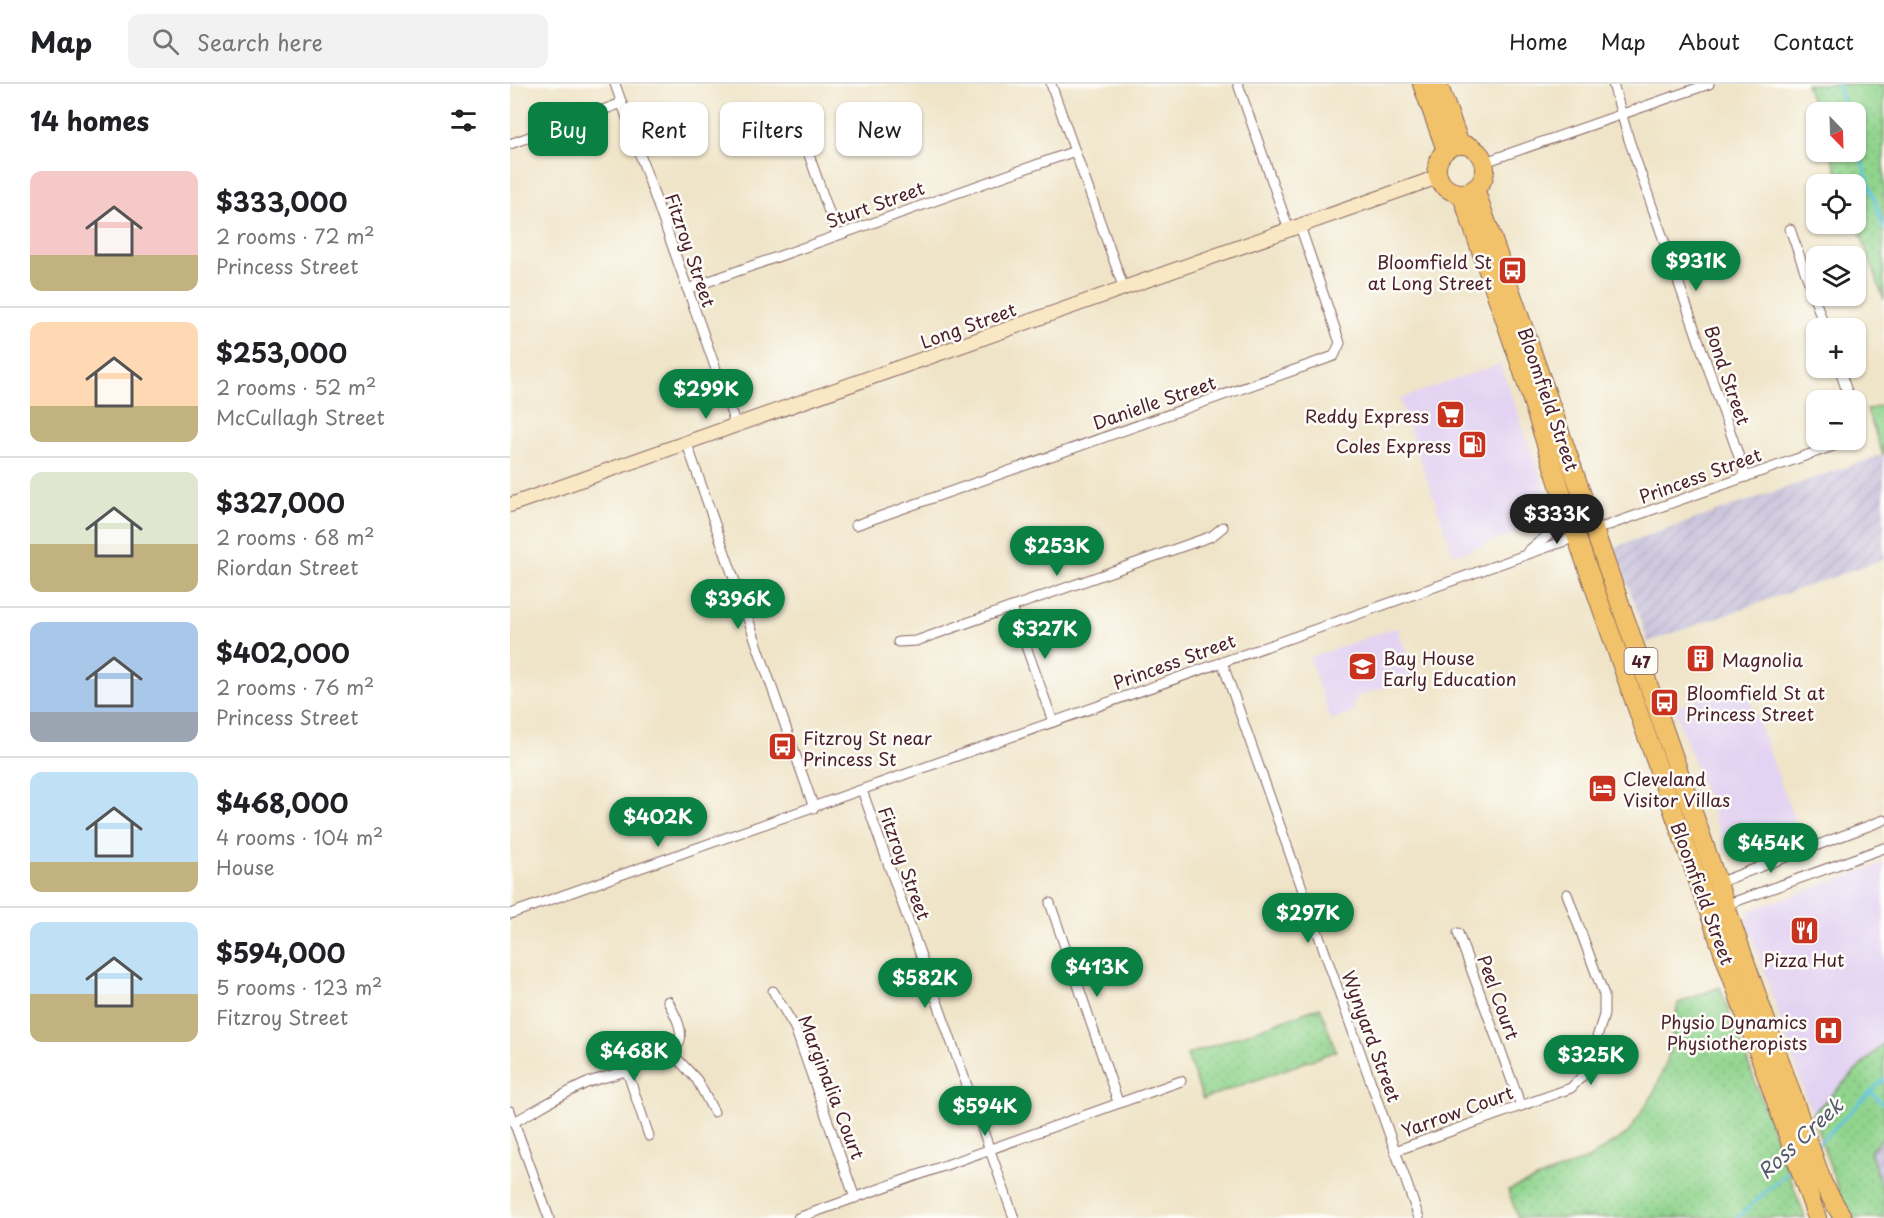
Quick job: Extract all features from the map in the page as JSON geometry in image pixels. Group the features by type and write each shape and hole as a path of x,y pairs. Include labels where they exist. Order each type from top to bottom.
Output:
{"highway":[{"path":"1422,84 1453,147"},
{"path":"1438,84 1453,147"},
{"path":"1453,147 1475,149 1485,162 1484,177 1468,191 1447,189 1438,177 1437,162 1453,147"},
{"name":"Bloomfield Street","path":"1468,191 1567,510 1710,887"},
{"name":"Bloomfield Street","path":"1468,191 1595,530 1717,908 1810,1172 1817,1218"},
{"name":"Bloomfield Street","path":"1810,1172 1823,1184 1842,1218"}],"street":[{"name":"Fitzroy Street","path":"615,84 621,102"},
{"path":"1051,84 1124,289"},
{"name":"Danielle Street","path":"856,525 1334,356 1340,343 1238,84"},
{"name":"Bond Street","path":"1613,84 1746,477"},
{"path":"1485,162 1709,84"},
{"path":"510,144 620,105"},
{"name":"Sturt Street","path":"687,289 1075,151"},
{"name":"Fitzroy Street","path":"640,156 736,426"},
{"path":"809,156 837,235"},
{"name":"Long Street","path":"510,505 1438,177"},
{"path":"1790,229 1821,318"},
{"path":"687,444 814,808"},
{"name":"Princess Street","path":"510,914 1821,450"},
{"path":"1522,556 1554,530 1567,510"},
{"path":"898,642 916,641 1212,536 1223,526"},
{"path":"1012,607 1053,722"},
{"name":"Wynyard Street","path":"1222,662 1419,1218"},
{"name":"Fitzroy Street","path":"862,790 1014,1218"},
{"path":"1710,887 1883,822"},
{"path":"1717,908 1884,848"},
{"name":"Yarrow Court","path":"1395,1151 1571,1088 1586,1072 1604,1016 1604,995 1567,894"},
{"path":"1050,903 1118,1102"},
{"name":"Peel Court","path":"1458,933 1521,1106"},
{"name":"Marginalia Court","path":"773,991 795,1028 855,1198"},
{"path":"514,1122 588,1083 627,1071 672,1053 680,1041 680,1028 668,1001"},
{"path":"672,1053 697,1080 714,1112"},
{"path":"627,1071 650,1136"},
{"path":"798,1218 1181,1081"},
{"path":"510,1111 549,1218"}],"shaded area":[{"name":"Coles Express","path":"1500,364 1552,508 1537,526 1454,555 1399,399"},
{"path":"1884,454 1884,559 1648,642 1615,547"},
{"name":"Bay House Early Education","path":"1397,627 1415,676 1356,697 1353,713 1331,720 1309,658"},
{"path":"1744,682 1799,833 1739,856 1727,852 1674,708"},
{"path":"1884,863 1884,1043 1812,1114 1747,920 1751,910"},
{"path":"1884,1136 1884,1197 1870,1151"}],"green space":[{"path":"1806,84 1884,84 1884,300 1861,234 1866,234 1866,174 1838,174 1834,162 1866,162 1866,102 1812,102"},
{"path":"1884,404 1884,454 1883,455 1867,410"},
{"path":"1720,987 1805,1218 1518,1218 1508,1190 1588,1159 1628,1133 1654,1093 1668,1058 1678,1003"},
{"path":"1320,1007 1336,1051 1203,1099 1187,1055"},
{"path":"1884,1043 1884,1136 1870,1151 1884,1197 1884,1218 1852,1218 1846,1212 1812,1114"}],"waterway":[{"path":"1837,84 1843,102"},
{"path":"1862,162 1884,229"},
{"name":"Ross Creek","path":"1817,1145 1884,1079"},
{"path":"1871,1092 1884,1105"},
{"name":"Ross Creek","path":"1737,1218 1792,1168"}],"place":[{"name":"Bloomfield St at Long Street","path":"1513,271"},
{"name":"Reddy Express","path":"1450,415"},
{"name":"Coles Express","path":"1472,445"},
{"name":"Magnolia","path":"1701,659"},
{"name":"Bay House Early Education","path":"1362,667"},
{"name":"Bloomfield St at Princess Street","path":"1665,702"},
{"name":"Fitzroy St near Princess St","path":"782,747"},
{"name":"Cleveland Visitor Villas","path":"1602,788"},
{"name":"Pizza Hut","path":"1804,930"},
{"name":"Physio Dynamics Physiotheropists","path":"1828,1031"}]}
